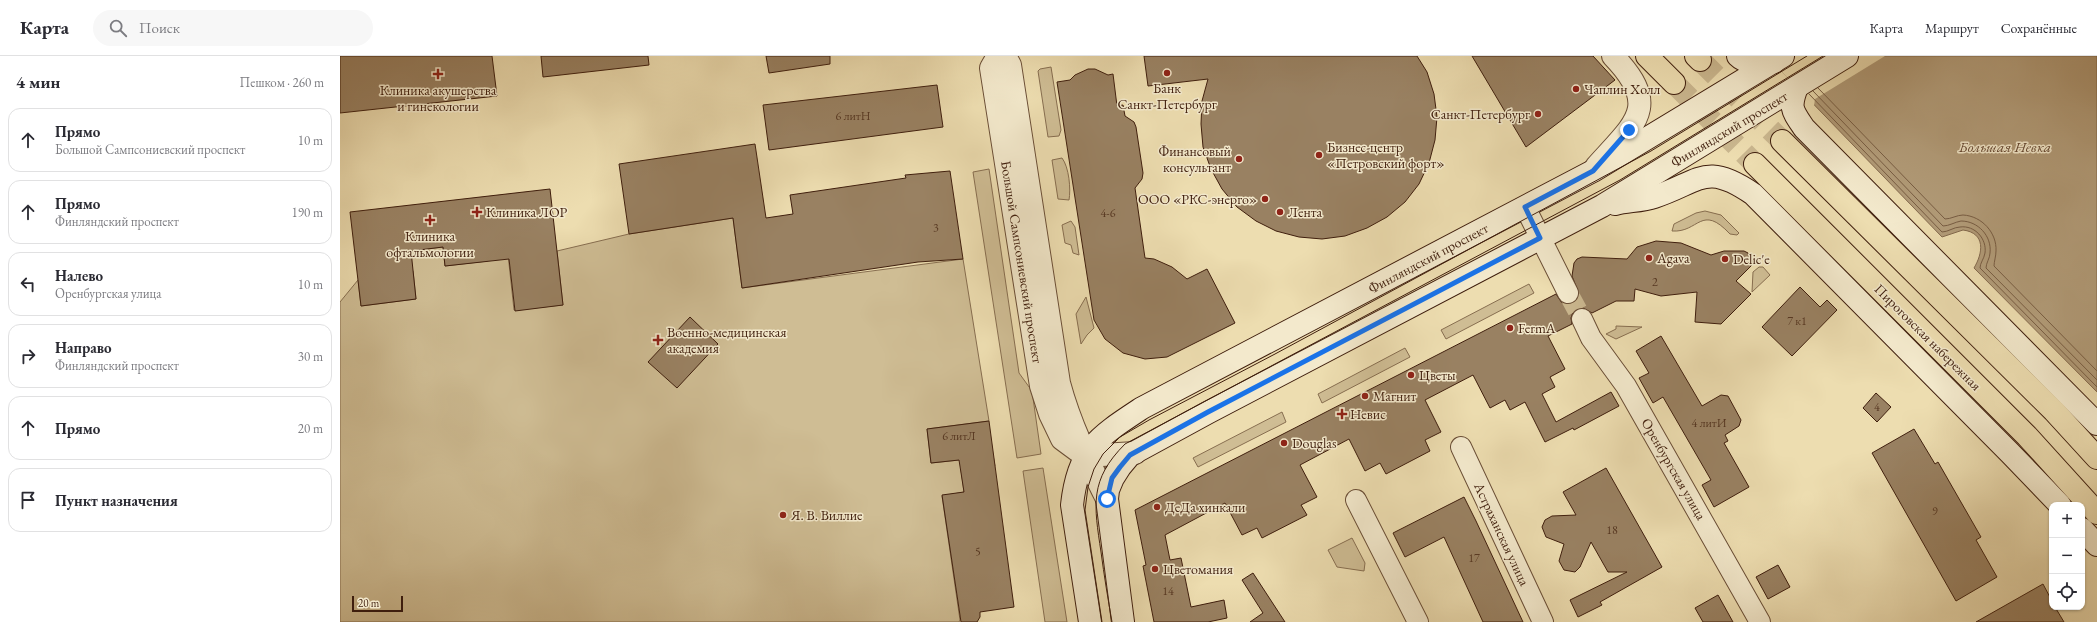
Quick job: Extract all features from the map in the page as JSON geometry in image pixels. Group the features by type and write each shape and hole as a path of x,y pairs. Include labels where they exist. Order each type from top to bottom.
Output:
{"main road":[{"name":"Большой Сампсониевский проспект","path":"998,56 991,68 1042,386 1050,414 1062,440 1085,456"},
{"name":"Большой Сампсониевский проспект","path":"1005,56 1010,65 1059,383 1066,409 1085,456"},
{"path":"1593,171 1637,119 1639,92 1632,78 1613,56"},
{"path":"1647,56 1674,83"},
{"path":"1738,56 1741,59 1753,63 1779,59"},
{"name":"Финляндский проспект","path":"1107,499 1108,490 1116,472 1130,455 1208,412 1602,206 1847,56"},
{"name":"Финляндский проспект","path":"1085,456 1107,431 1142,408 1593,171 1779,59"},
{"path":"1797,87 1791,102 1794,113 1804,128 2097,424"},
{"path":"1782,141 2048,405 2097,458"},
{"name":"Пироговская набережная","path":"1755,164 2028,436 2097,513"},
{"path":"1602,206 1654,197 1696,178 1717,176 1736,182 1753,194 2057,502"},
{"path":"1085,456 1135,453"},
{"path":"1085,456 1107,499 1123,622"},
{"path":"1085,456 1074,488 1072,505 1090,622"},
{"path":"2085,532 2097,546"}],"street":[{"path":"1525,207 1568,293"},
{"name":"Оренбургская улица","path":"1582,319 1591,338 1626,386 1760,622"},
{"name":"Астраханская улица","path":"1461,447 1543,622"},
{"path":"1356,500 1418,622"}],"shaded area":[{"path":"1051,67 1061,130 1059,136 1048,137 1038,71 1040,69"},
{"path":"1062,158 1069,178 1069,200 1058,199 1052,160"},
{"path":"989,169 1019,373 1032,391 1041,454 1017,458 973,172"},
{"path":"1705,211 1721,215 1739,233 1737,235 1730,234 1720,225 1706,220 1688,228 1672,231 1674,224 1696,213"},
{"name":"Военно-медицинская академия","path":"733,218 742,288 963,259 989,421 927,429 931,463 969,459 991,444 995,466 961,470 964,492 942,496 960,620 959,622 340,622 340,302 358,280 361,306 416,299 413,271 397,252 443,247 445,266 488,261 506,236 514,310 563,305 557,251 629,234"},
{"path":"1071,221 1075,227 1079,255 1073,253 1071,245 1065,243 1062,225"},
{"path":"1759,267 1763,267 1770,275 1752,292 1753,272"},
{"path":"1529,284 1534,293 1446,339 1441,330"},
{"path":"1086,297 1094,328 1081,344 1076,314"},
{"path":"1616,326 1642,327 1616,339 1606,334 1616,329"},
{"path":"1405,348 1410,357 1322,403 1318,394"},
{"path":"1282,412 1286,422 1198,467 1193,458"},
{"path":"1043,468 1067,622 1045,622 1023,471"},
{"path":"1352,538 1365,563 1364,571 1337,567 1328,550"}],"water":[{"name":"Большая Невка","path":"1767,56 2097,56 2097,392 1974,268 1981,250 1979,239 1976,235 1963,230 1942,237"}],"pier":[{"path":"1767,56 1885,56 1815,99 1814,106"}],"building":[{"path":"340,56 492,56 497,96 340,113"},
{"path":"541,56 648,56 649,65 543,77"},
{"path":"766,56 830,56 830,64 769,73"},
{"name":"Бизнес-центр «Петровский форт»","path":"1144,56 1417,56 1427,72 1434,94 1437,117 1435,140 1429,163 1419,184 1405,202 1387,217 1367,228 1345,236 1322,239 1299,237 1276,231 1256,221 1237,207 1222,189 1211,169 1203,147 1201,124 1202,101 1208,79 1148,86"},
{"name":"Санкт-Петербург","path":"1472,56 1593,56 1615,80 1526,147"},
{"path":"1088,69 1095,69 1108,75 1113,74 1117,106 1123,105 1125,116 1134,122 1136,127 1143,173 1142,179 1135,188 1145,258 1154,259 1172,267 1187,279 1207,269 1235,323 1167,357 1145,359 1123,353 1105,339 1094,320 1057,82 1070,80 1075,75"},
{"path":"937,85 943,127 769,150 763,105"},
{"path":"755,144 766,218 793,214 790,195 906,178 905,175 950,171 963,259 918,262 742,288 733,218 629,234 619,164"},
{"path":"550,189 563,305 515,311 509,259 445,266 443,247 411,251 416,299 361,306 350,212"},
{"path":"1656,241 1681,243 1711,255 1724,251 1744,251 1748,253 1753,262 1736,281 1751,294 1721,324 1695,322 1697,292 1661,296 1635,289 1634,301 1616,301 1592,313 1583,308 1573,312 1571,318 1572,324 1548,336 1565,369 1550,377 1555,387 1542,394 1556,422 1611,392 1619,406 1574,430 1573,428 1545,442 1525,402 1510,410 1505,400 1490,408 1473,375 1425,400 1441,432 1425,440 1430,451 1386,474 1380,463 1365,471 1349,439 1300,465 1317,497 1301,505 1307,515 1262,538 1257,528 1242,535 1225,503 1165,535 1170,560 1181,558 1191,607 1224,600 1227,618 1208,622 1154,622 1143,566 1146,565 1135,510 1556,294 1562,303 1573,303 1579,294 1572,276 1574,263 1577,259 1582,257 1627,259 1637,247"},
{"path":"1800,287 1820,307 1827,300 1837,310 1792,356 1762,327"},
{"path":"690,317 718,344 677,388 648,362"},
{"path":"1661,336 1702,406 1721,395 1728,396 1741,420 1739,426 1725,435 1728,441 1724,443 1749,487 1714,507 1702,485 1711,480 1663,397 1653,403 1639,378 1649,373 1636,351"},
{"path":"1876,393 1891,407 1877,422 1863,408"},
{"path":"989,421 1014,607 980,612 980,617 977,622 961,622 942,495 964,492 959,460 931,463 927,429"},
{"path":"1914,429 1935,464 1938,462 1981,537 1976,540 1997,577 1956,601 1872,453"},
{"path":"1606,468 1662,567 1600,602 1602,605 1578,617 1570,600 1627,572 1608,572 1591,542 1580,567 1575,572 1564,570 1559,561 1564,544 1546,537 1542,527 1545,520 1552,516 1576,515 1563,492"},
{"path":"1464,497 1523,622 1483,622 1444,537 1405,557 1393,533"},
{"path":"1778,565 1790,587 1768,599 1756,577"},
{"path":"1253,573 1285,622 1250,622 1263,613 1242,580"},
{"path":"2043,584 2049,595 2049,610 2057,610 2064,622 1976,622"},
{"path":"1718,595 1733,622 1703,622 1695,608"}],"tunnel":[{"path":"1700,60 1782,141"},
{"path":"1674,83 1755,164"},
{"path":"1568,293 1582,319"}],"tram line":[{"path":"1102,622 1085,510 1088,487 1094,469 1103,454 1120,437 1149,420 1275,354 1651,151 1807,56"},
{"path":"1112,622 1103,569 1096,507 1097,494 1105,469 1113,457 1125,444 1620,180 1823,56"}],"place":[{"name":"Банк Санкт-Петербург","path":"1167,73"},
{"name":"Клиника акушерства и гинекологии","path":"438,74"},
{"name":"Чаплин Холл","path":"1576,89"},
{"name":"Санкт-Петербург","path":"1538,114"},
{"name":"Бизнес-центр «Петровский форт»","path":"1319,155"},
{"name":"Финансовый консультант","path":"1239,159"},
{"name":"ООО «РКС-энерго»","path":"1265,199"},
{"name":"Клиника ЛОР","path":"477,212"},
{"name":"Лента","path":"1280,212"},
{"name":"Клиника офтальмологии","path":"430,220"},
{"name":"Agava","path":"1649,258"},
{"name":"Delic'e","path":"1725,259"},
{"name":"FermA","path":"1510,328"},
{"name":"Военно-медицинская академия","path":"658,340"},
{"name":"Цветы","path":"1411,375"},
{"name":"Магнит","path":"1365,396"},
{"name":"Невис","path":"1342,414"},
{"name":"Douglas","path":"1284,443"},
{"name":"ДеДа хинкали","path":"1157,507"},
{"name":"Я. В. Виллие","path":"783,515"},
{"name":"Цветомания","path":"1155,569"}],"route":[{"path":"1107,499 1112,478 1130,455 1208,412 1540,238 1525,207 1593,171 1629,130"}]}
